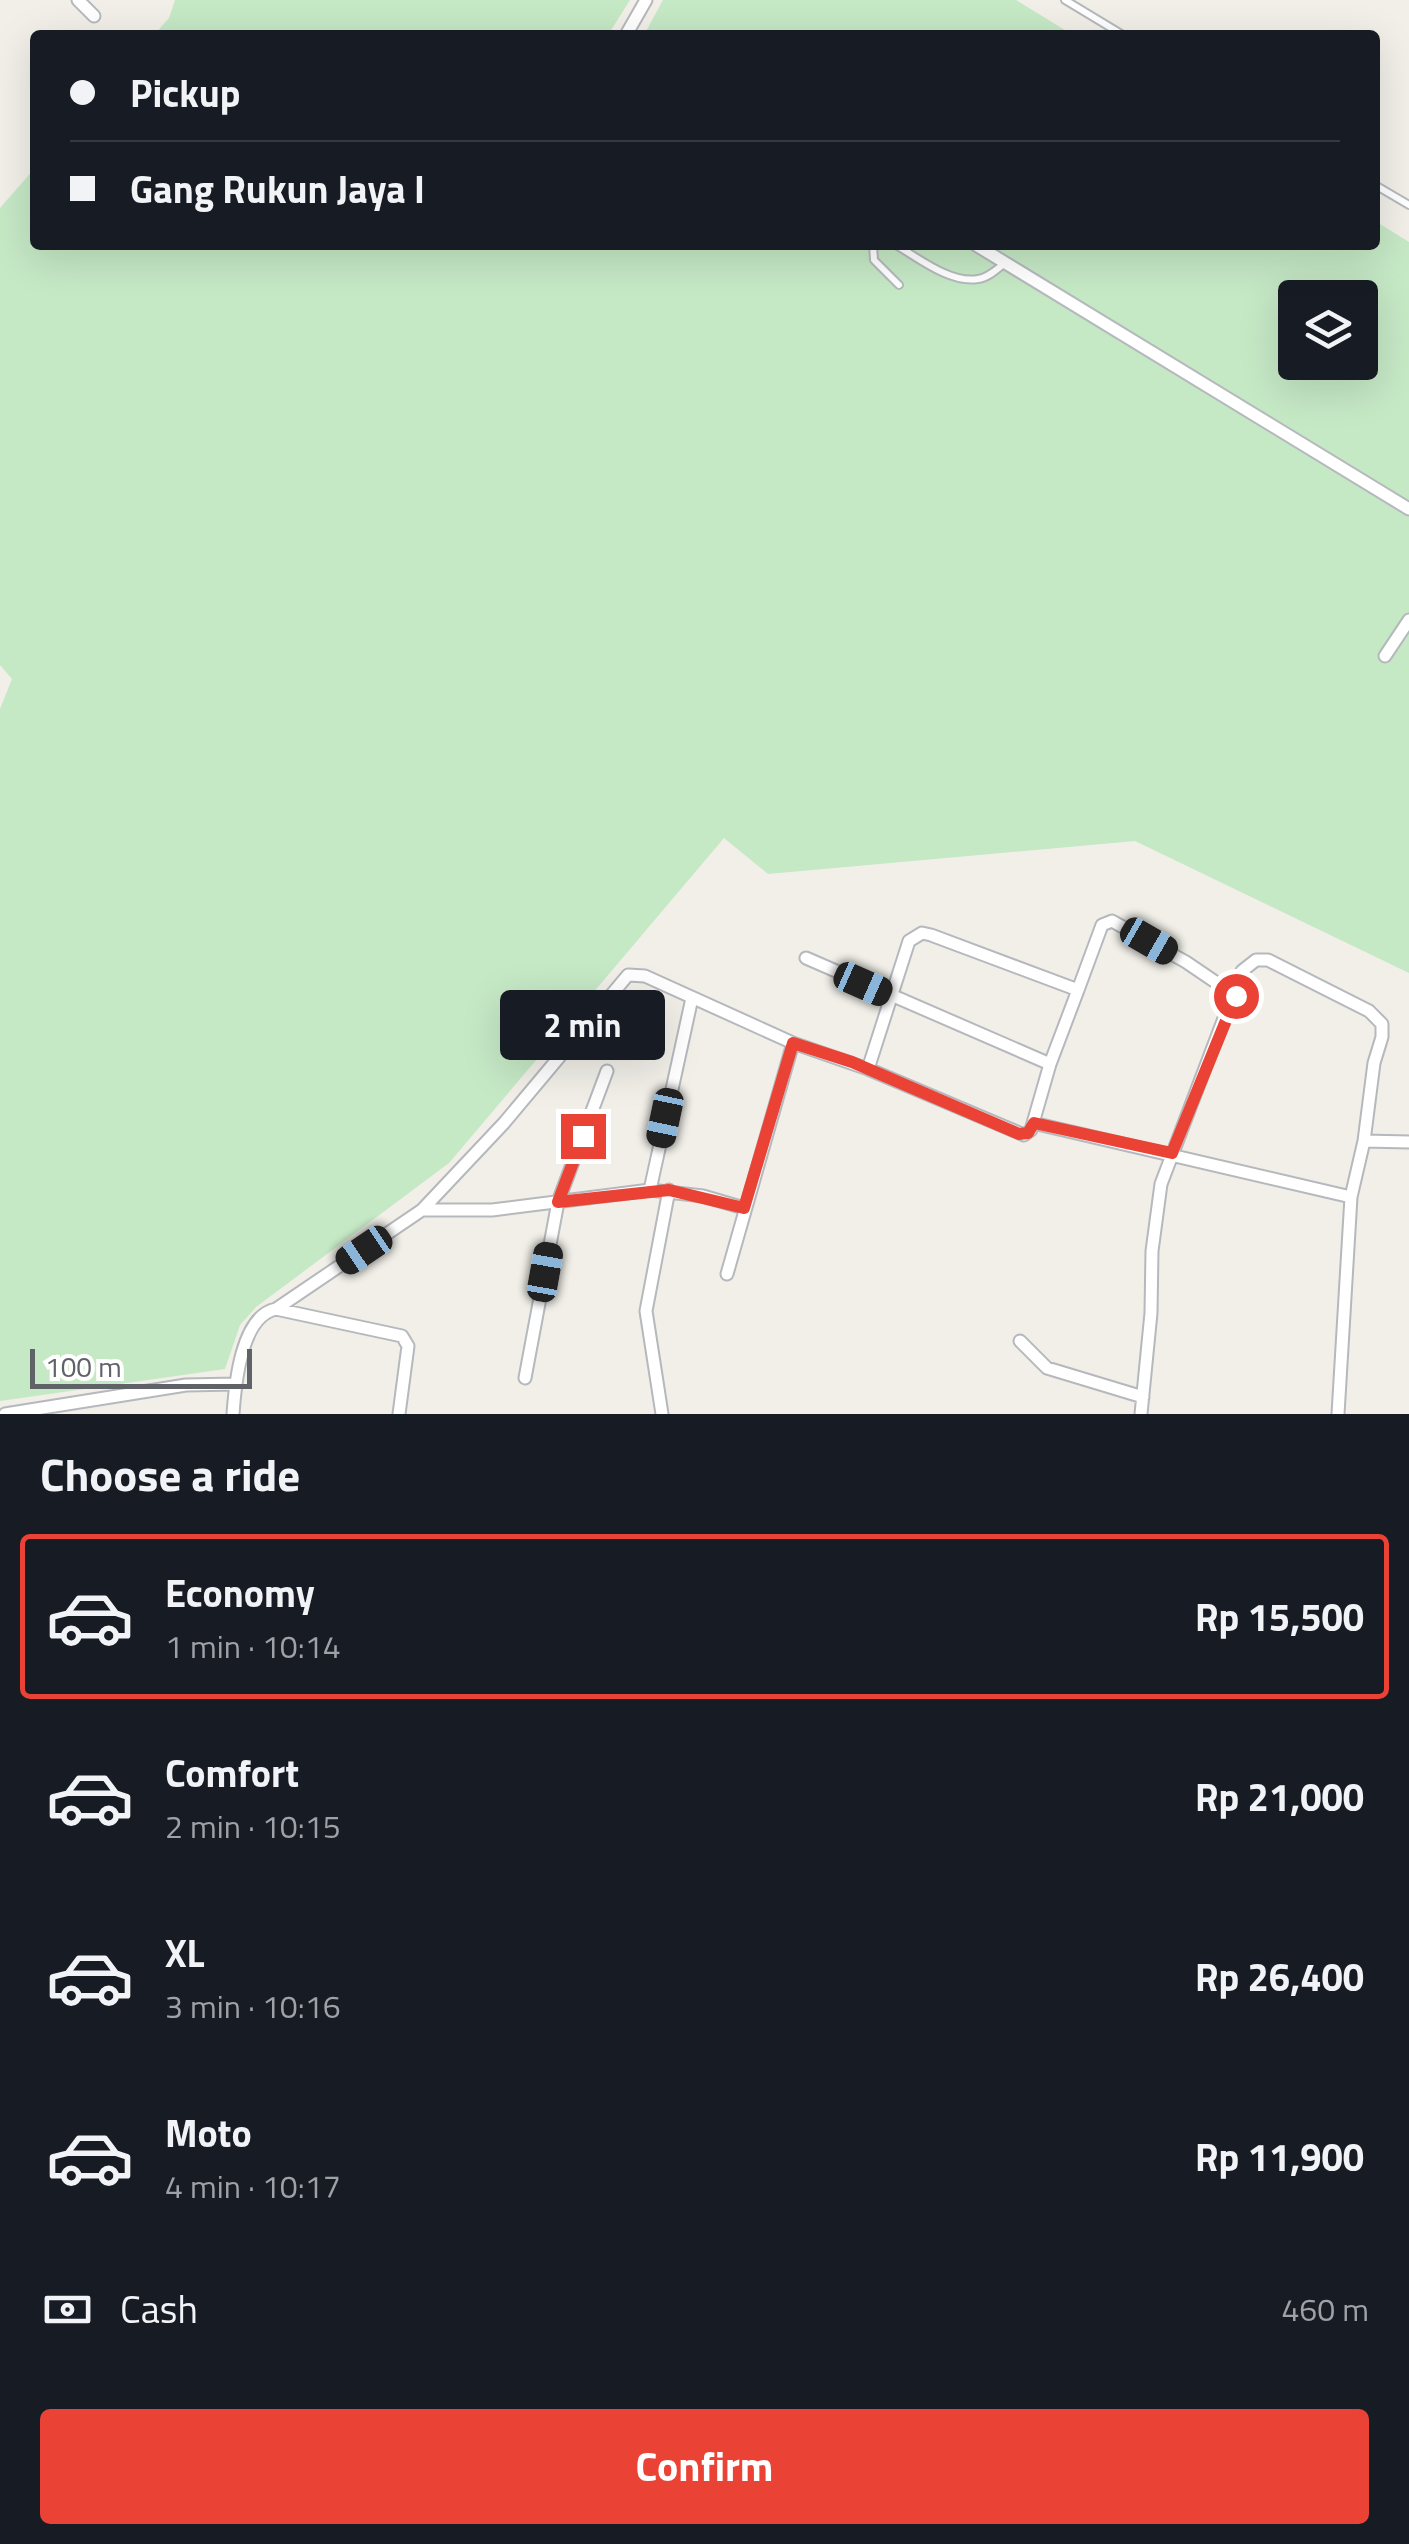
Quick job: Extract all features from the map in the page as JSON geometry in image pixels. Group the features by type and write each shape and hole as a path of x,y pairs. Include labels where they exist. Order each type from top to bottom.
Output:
{"street":[{"path":"78,0 94,16"},
{"path":"629,30 646,0"},
{"path":"985,250 1409,509"},
{"path":"1385,656 1409,620"},
{"path":"233,1414 236,1384 254,1327 266,1312 422,1210 504,1123 624,978 634,974 646,976 793,1043 868,1069 1019,1134 1028,1133 1034,1123 1050,1064 1102,925 1112,921 1186,962 1236,996"},
{"path":"868,1069 909,942 922,933 1078,990"},
{"path":"806,958 1050,1064"},
{"path":"1141,1414 1161,1184 1247,966 1256,960 1268,960 1379,1019 1382,1037 1351,1197 1338,1414"},
{"path":"650,1190 692,998"},
{"path":"727,1274 793,1043"},
{"path":"525,1378 558,1202 608,1071"},
{"path":"1034,1123 1351,1197"},
{"path":"1364,1141 1409,1142"},
{"path":"422,1210 492,1210 650,1190 669,1190 744,1208"},
{"path":"662,1414 646,1311 669,1190"},
{"path":"276,1309 404,1337 408,1346 399,1414"},
{"path":"1020,1342 1047,1368 1143,1397"},
{"path":"5,1414 186,1386 236,1384"}],"lane":[{"path":"1065,0 1116,30"},
{"path":"1380,188 1409,205"},
{"path":"873,250 874,260 899,285"},
{"path":"905,250 970,280 986,277 1006,262"}],"green space":[{"path":"175,0 630,0 611,30 158,30 169,18"},
{"path":"663,0 1016,0 1065,30 647,30"},
{"path":"30,174 30,250 1380,250 1380,224 1409,242 1409,973 1135,841 768,874 724,838 449,1163 256,1307 240,1325 225,1369 0,1401 0,709 12,679 0,665 0,208"}],"route":[{"path":"583,1136 558,1202 669,1190 744,1208 793,1043 852,1062 1019,1134 1028,1133 1034,1123 1172,1153 1236,996"}]}
